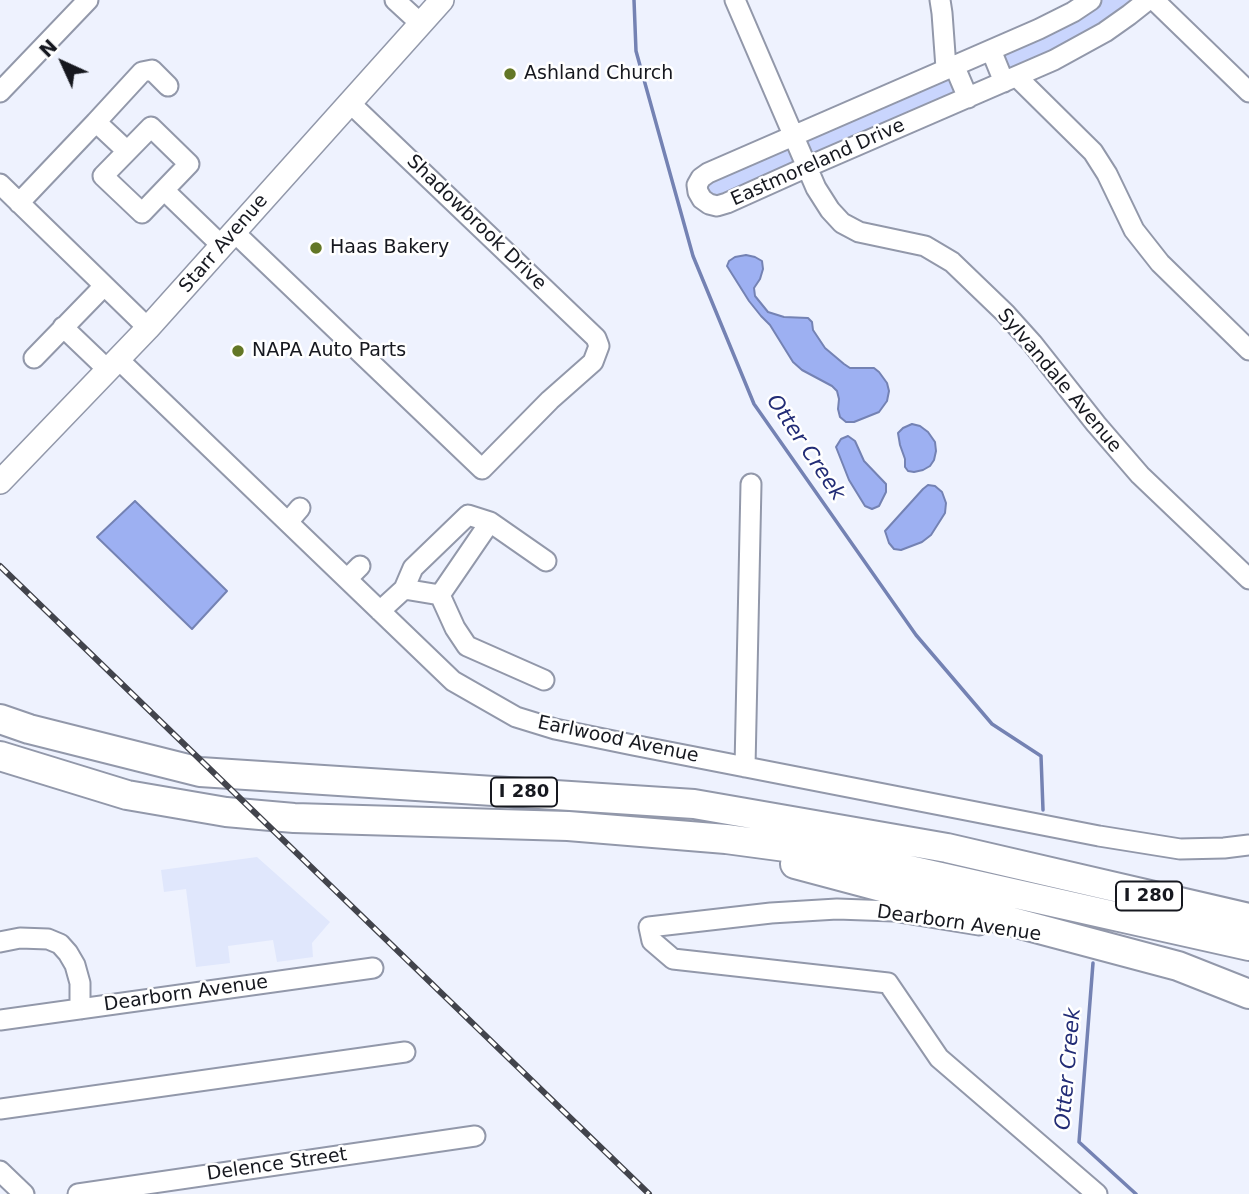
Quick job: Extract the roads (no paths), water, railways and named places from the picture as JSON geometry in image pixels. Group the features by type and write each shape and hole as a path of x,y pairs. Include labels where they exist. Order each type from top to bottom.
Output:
{"highway":[{"name":"I 280","path":"0,719 29,729 200,772 694,804 947,848 1249,918"},
{"name":"I 280","path":"0,756 127,795 226,812 293,818 568,826 726,839 838,854 1249,946"},
{"path":"568,826 671,846 802,865 1178,966 1249,994"},
{"path":"1049,873 1161,884 1249,901"}],"main road":[{"name":"Starr Avenue","path":"0,482 148,328 442,0"}],"street":[{"path":"0,92 88,0"},
{"path":"395,0 421,23"},
{"name":"Sylvandale Avenue","path":"735,0 826,206 847,226 864,234 925,246 951,262 1005,313 1032,343 1140,475 1249,579"},
{"path":"940,0 950,67 968,98"},
{"name":"Eastmoreland Drive","path":"1091,0 1051,23 708,173 701,178 697,186 698,192 702,199 717,206 1080,47 1117,24 1146,1"},
{"path":"1146,1 1249,92"},
{"path":"991,50 1010,79 1093,152 1107,174 1134,230 1160,263 1249,350"},
{"path":"19,203 142,72 152,70 168,86"},
{"name":"Shadowbrook Drive","path":"228,239 482,469 550,400 593,362 599,346 596,338 349,102"},
{"path":"96,121 127,151"},
{"path":"150,127 189,164 164,190 142,213 103,176 150,127"},
{"path":"0,184 148,328"},
{"path":"164,190 228,239"},
{"path":"34,358 104,286"},
{"name":"Earlwood Avenue","path":"63,327 245,468 354,572 380,611 453,681 516,717 555,729 1099,836 1180,849 1249,845"},
{"path":"745,767 751,484"},
{"path":"380,611 404,589 413,568 468,515 491,522 546,561"},
{"path":"440,594 491,522"},
{"path":"404,589 440,594"},
{"path":"440,594 455,628 467,646 544,680"},
{"name":"Dearborn Avenue","path":"1097,1194 939,1058 888,983 673,959 652,941 649,927 771,913 837,909 892,911 1101,945"},
{"path":"0,942 20,938 48,939 60,944 75,965 80,1009"},
{"name":"Dearborn Avenue","path":"0,1020 373,968"},
{"path":"0,1109 405,1052"},
{"name":"Delence Street","path":"79,1194 475,1136"},
{"path":"0,1171 24,1194"}],"water":[{"path":"746,255 762,261 763,269 754,288 755,296 768,312 784,317 808,318 825,348 844,364 850,368 874,368 879,372 889,391 887,401 879,412 854,422 846,422 840,417 837,391 793,362 727,266 735,257"},
{"path":"912,424 928,432 935,442 936,451 930,466 914,472 905,467 898,433"},
{"path":"848,436 855,441 864,461 886,484 886,492 879,506 872,509 865,506 849,480 836,447 841,439"},
{"path":"928,485 935,486 942,492 946,503 945,513 931,535 922,542 901,550 894,549 885,531"},
{"path":"135,501 227,591 192,629 97,537"}],"waterway":[{"name":"Otter Creek","path":"634,0 636,51 693,256 754,404 916,635 992,724 1041,756 1043,810"},
{"name":"Otter Creek","path":"1093,963 1079,1142 1136,1194"}],"railway":[{"path":"0,566 649,1194"}],"place":[{"name":"Ashland Church","path":"510,74"},
{"name":"Haas Bakery","path":"316,248"},
{"name":"NAPA Auto Parts","path":"238,351"}]}
